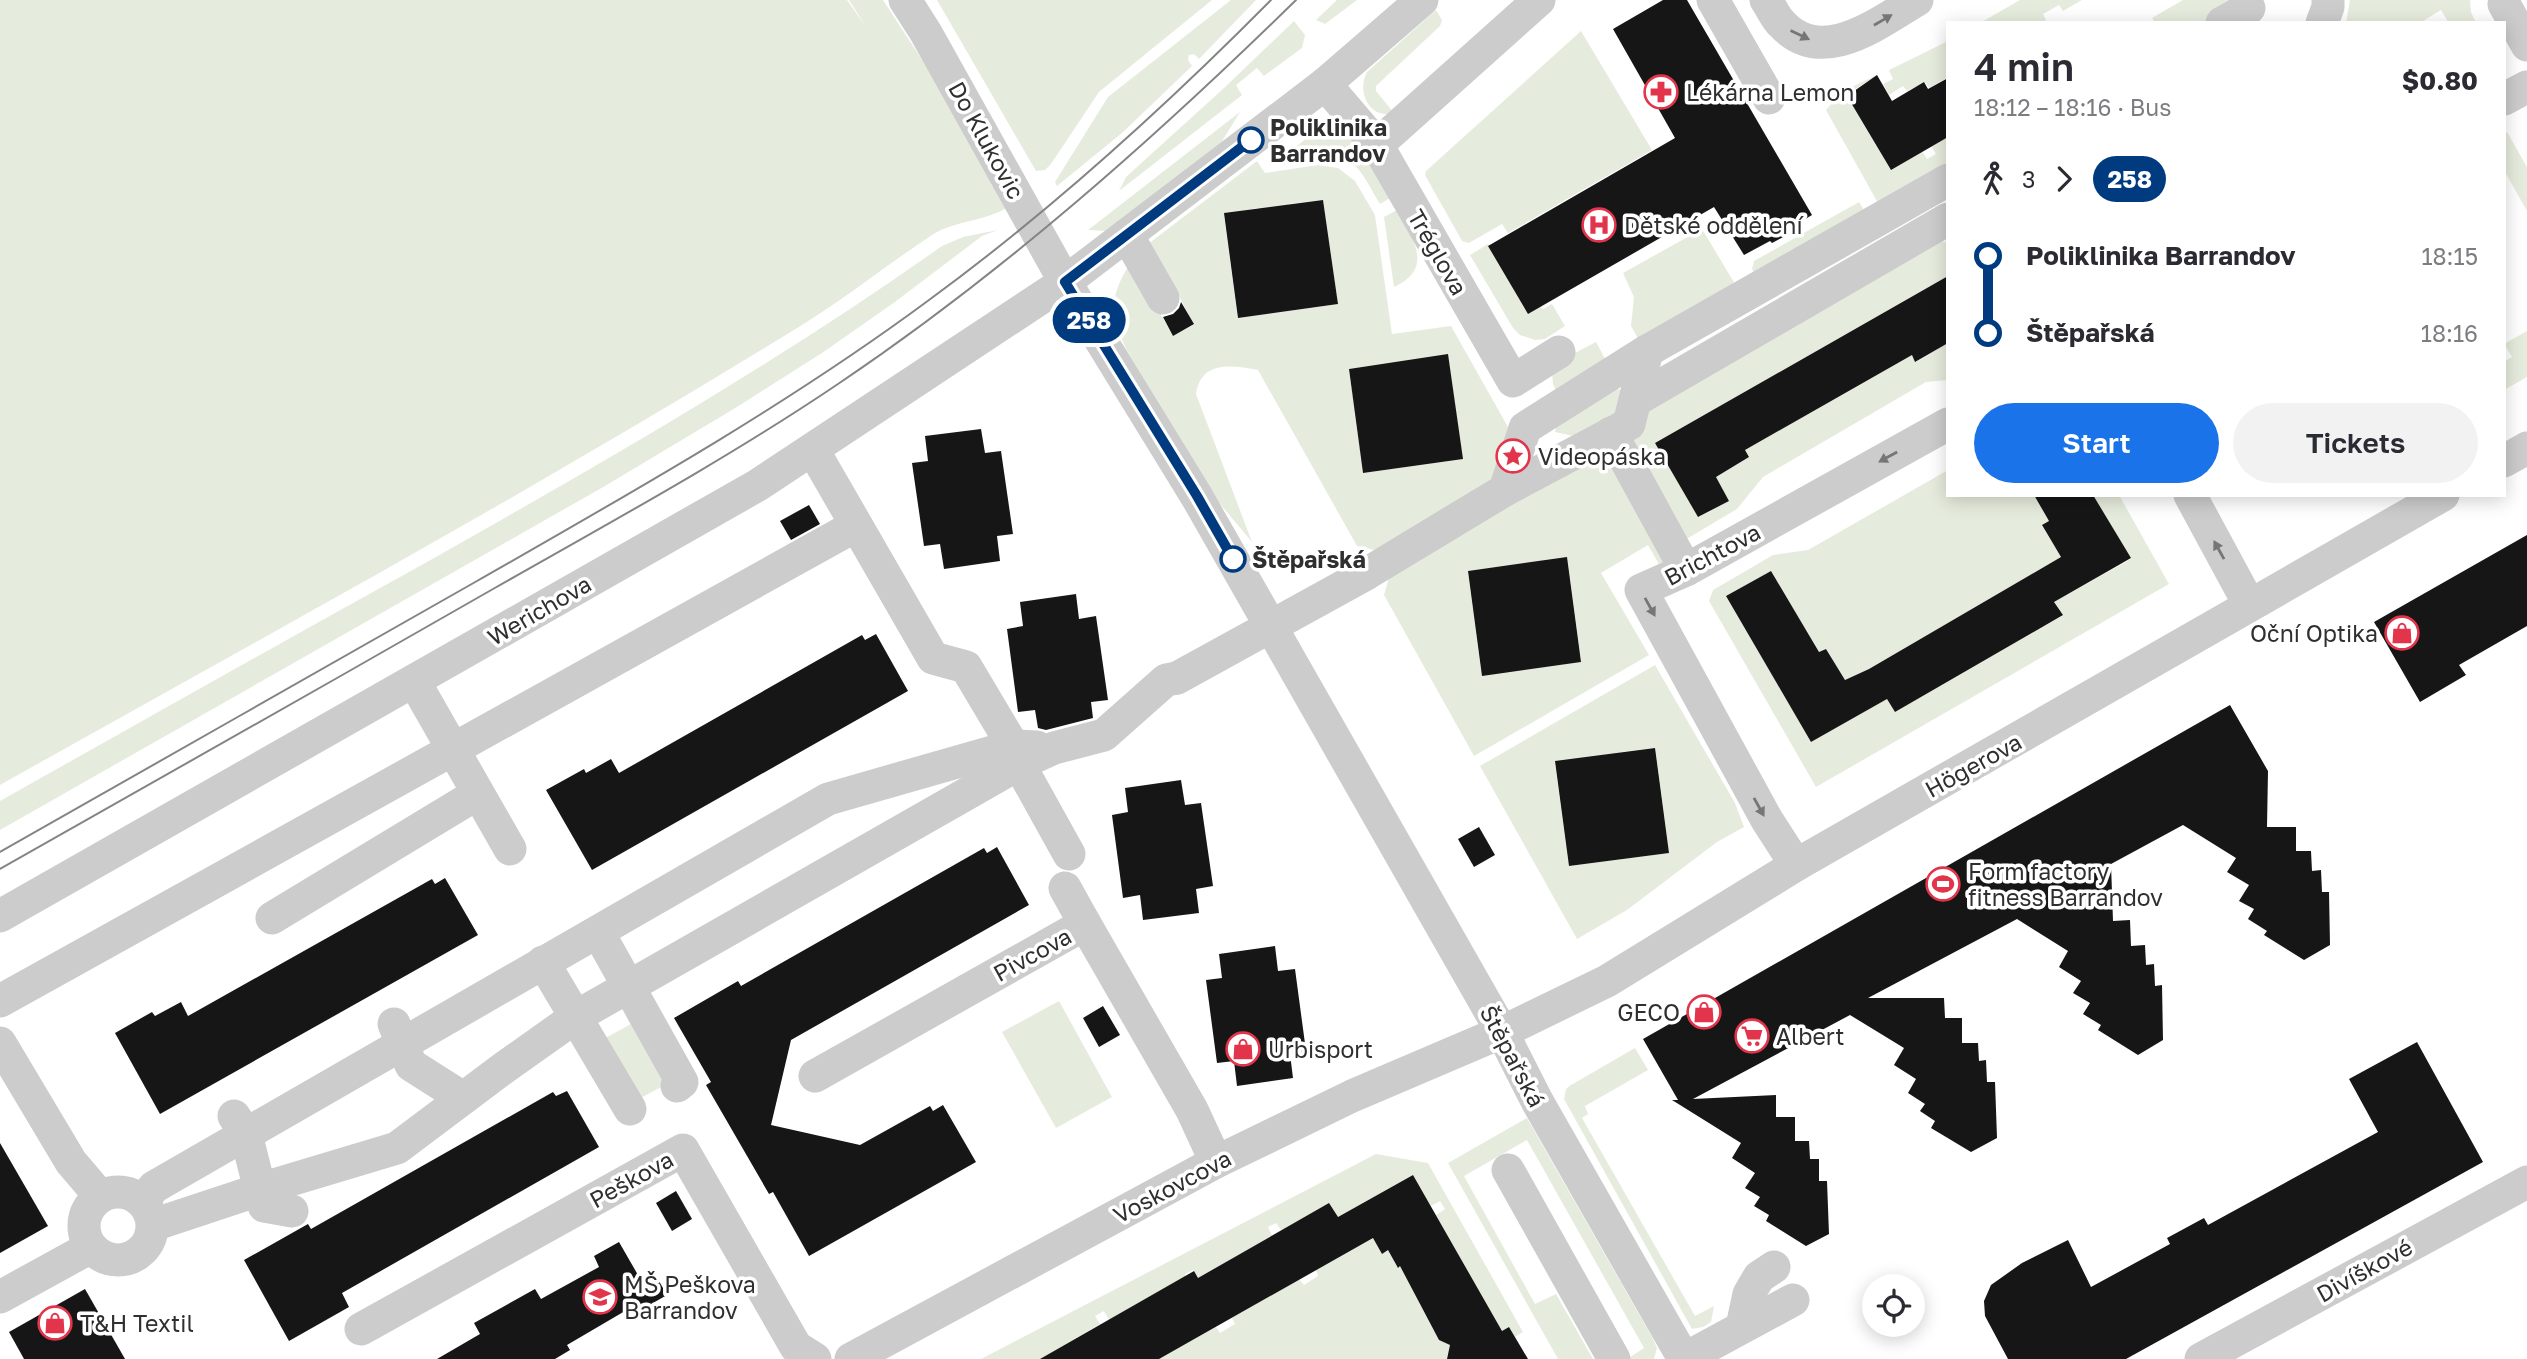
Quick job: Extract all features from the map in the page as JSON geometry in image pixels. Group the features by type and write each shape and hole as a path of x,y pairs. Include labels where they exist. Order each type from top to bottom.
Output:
{"street":[{"name":"Do Klukovic","path":"905,0 1065,282"},
{"path":"1065,282 1325,84 1422,0"},
{"path":"1377,145 1539,0"},
{"path":"1713,0 1769,98"},
{"path":"1766,0 1780,23 1797,35 1816,42 1833,42 1858,35 1917,0"},
{"path":"2323,21 2328,0"},
{"path":"2504,4 2527,45"},
{"name":"Tréglova","path":"1325,84 1377,145 1513,381 1559,352"},
{"path":"2506,98 2527,87"},
{"path":"1505,491 1525,428 1647,351 1946,181"},
{"path":"1636,400 1946,220"},
{"path":"1127,235 1163,298"},
{"name":"Werichova","path":"0,916 758,485 1065,282"},
{"name":"Štěpařská","path":"1065,282 1197,496 1502,1031 1537,1101 1684,1359"},
{"path":"147,1213 133,1195 111,1192 100,1196 91,1204 84,1225 91,1247 109,1259 131,1258 147,1245 147,1213 153,1187 240,1124 398,1033 543,962 828,799 1104,735 1166,680 1177,678 1366,574 1505,491 1629,424 1647,351"},
{"name":"Brichtova","path":"1796,864 1767,820 1641,590 1686,570 1946,425"},
{"path":"1525,428 1583,449"},
{"path":"1611,433 1686,570"},
{"path":"2506,460 2527,448"},
{"path":"813,450 933,658 966,667 1069,854"},
{"path":"2191,497 2249,604"},
{"name":"Högerova","path":"1502,1031 1608,981 1796,864 2439,497"},
{"path":"0,1001 855,526"},
{"path":"414,681 510,849"},
{"path":"147,1213 260,1190 397,1148 577,1016 1016,755"},
{"path":"272,918 477,794"},
{"path":"1065,888 1085,924"},
{"name":"Pivcova","path":"815,1076 1085,924 1192,1110 1216,1162"},
{"path":"597,932 682,1082 677,1086"},
{"path":"543,962 630,1109"},
{"name":"Voskovcova","path":"851,1359 1216,1162 1352,1096 1502,1031"},
{"path":"398,1033 411,1065 463,1098"},
{"path":"0,1043 71,1163 100,1196"},
{"path":"240,1124 264,1206 292,1211"},
{"name":"Peškova","path":"361,1329 682,1150 796,1347 815,1359"},
{"path":"1508,1170 1614,1359"},
{"name":"Divíškové","path":"2201,1359 2527,1182"},
{"path":"0,1297 91,1247"},
{"path":"1742,1327 1749,1294 1759,1277 1774,1267"},
{"path":"1684,1359 1793,1300"}],"green space":[{"path":"0,0 847,0 866,27 849,0 883,0 928,69 1008,207 990,216 950,226 932,235 802,325 604,444 0,785"},
{"path":"937,0 1212,0 1099,92 1051,164 1045,170 1036,171"},
{"path":"1231,0 1256,0 1199,59 1194,54 1189,55 1188,60 1192,66 1122,133 1057,186 1055,182 1108,97"},
{"path":"1337,0 1357,0 1325,24 1316,20"},
{"path":"2020,0 2082,0 2063,11 2059,5 2043,14 2045,21 1983,21"},
{"path":"2183,0 2235,0 2213,21 2154,21 2152,18"},
{"path":"2350,0 2470,0 2475,21 2448,21 2441,10 2423,21 2346,21"},
{"path":"1436,10 1442,20 1440,26 1376,86 1376,91 1394,113 1378,112 1367,103 1364,96 1367,72"},
{"path":"1294,21 1305,35 1302,48 1264,76 1257,68 1236,85 1242,95 1119,191 1126,177"},
{"path":"1581,31 1652,150 1508,233 1502,224 1469,243 1462,241 1425,175 1426,171"},
{"path":"1946,42 1946,78 1929,88 1925,82 1907,91 1903,86 1889,95 1883,84 1893,79 1889,70"},
{"path":"1877,75 1848,94 1890,169 1922,151 1927,159 1936,154 1931,146 1946,138 1946,175 1883,212 1826,110 1843,91"},
{"path":"1240,112 1216,151 1106,231 1088,230"},
{"path":"1314,121 1336,123 1354,135 1390,198 1380,204 1359,170 1341,157 1320,154 1274,161 1268,152 1282,141 1291,151 1309,136 1301,128 1304,124"},
{"path":"2506,133 2527,167 2527,211 2506,174"},
{"path":"1257,161 1265,173 1318,165 1338,168 1355,181 1375,215 1392,334 1451,326 1508,427 1491,490 1382,552 1357,546 1258,370 1219,367 1204,375 1196,394 1252,542 1205,486 1121,336 1114,304 1119,285 1131,262 1173,336 1193,325 1177,291 1148,244","holes":["1323,200 1338,304 1238,318 1224,214 1258,208 1261,228 1289,204","1383,364 1385,383 1462,459 1363,473 1349,369"]},
{"path":"1859,202 1869,219 1759,283 1752,269 1754,261"},
{"path":"1397,210 1414,242 1417,262 1407,279 1394,287 1384,217"},
{"path":"1702,229 1741,294 1644,349 1631,326 1634,297 1623,273"},
{"path":"998,230 982,236 822,353 737,407 605,486 0,830 0,801 623,449 817,331 942,246 963,237"},
{"path":"1928,238 1946,242 1946,277 1655,443 1699,517 1729,501 1716,477 1749,457 1745,450 1912,355 1916,362 1946,344 1946,380 1926,382 1763,477 1737,509 1678,544 1629,457 1643,402"},
{"path":"1488,244 1543,309 1552,304 1565,326 1545,339 1535,340 1520,335 1513,328 1470,255"},
{"path":"2527,331 2527,377 2506,389 2506,361 2512,357 2506,343"},
{"path":"1596,342 1609,366 1558,395 1552,374 1571,355"},
{"path":"1606,387 1628,391 1620,415 1577,437 1555,432 1559,412"},
{"path":"1586,458 1618,464 1674,561 1661,568 1648,545 1601,573 1649,655 1474,756 1384,595 1391,570","holes":["1567,558 1581,662 1482,675 1468,571"]},
{"path":"1946,471 1946,497 2035,497 2049,521 2042,526 2061,557 1869,669 1845,680 1826,649 1819,652 1771,571 1726,596 1811,742 1887,699 1895,712 2062,616 2054,602 2131,559 2094,497 2120,497 2169,584 1816,787 1709,601 1713,590 1773,555 1808,550"},
{"path":"1655,665 1735,803 1744,827 1717,842 1627,910 1577,939 1480,766","holes":["1654,748 1668,853 1569,866 1555,762 1589,757 1592,776 1621,752"]},
{"path":"1059,1001 1112,1097 1056,1128 1002,1032"},
{"path":"640,1019 676,1079 635,1101 598,1042"},
{"path":"1635,1048 1648,1070 1585,1106 1588,1114 1582,1118 1695,1316 1714,1306 1711,1322 1703,1327 1692,1329 1564,1099 1566,1089 1571,1085"},
{"path":"1527,1118 1652,1337 1657,1348 1654,1359 1627,1359 1644,1348 1527,1140 1464,1176 1535,1304 1556,1294 1593,1359 1558,1359 1448,1163"},
{"path":"1376,1154 1428,1163 1523,1332 1515,1337 1509,1327 1499,1333 1496,1321 1436,1215 1445,1209 1440,1201 1431,1206 1413,1175 1338,1217 1281,1230 1276,1223 1268,1227 1272,1236 1198,1278 1193,1270 1185,1274 1189,1283 1109,1320 1104,1311 1095,1316 1100,1324 1040,1359 981,1359"},
{"path":"1373,1238 1382,1254 1388,1250 1397,1267 1405,1263 1423,1296 1418,1300 1426,1315 1455,1349 1448,1353 1447,1359 1143,1359 1182,1337 1187,1343 1216,1327 1220,1333 1235,1324 1232,1318 1299,1279 1304,1285 1318,1276 1316,1270"}],"building":[{"path":"1663,0 1687,0 1812,215 1787,230 1787,235 1744,255 1714,207 1528,314 1488,246 1675,138 1613,29"},
{"path":"1877,75 1892,101 1924,82 1928,89 1946,79 1946,138 1891,170 1847,96"},
{"path":"1323,200 1338,304 1238,318 1224,213"},
{"path":"1946,277 1946,344 1915,362 1912,355 1745,450 1749,457 1716,477 1729,501 1698,517 1655,443"},
{"path":"1181,302 1194,324 1173,336 1163,317 1173,314"},
{"path":"1448,354 1463,459 1363,473 1349,369"},
{"path":"981,429 985,453 1001,451 1013,534 997,536 1000,561 944,569 940,544 924,546 912,463 928,461 925,436"},
{"path":"2035,497 2094,497 2131,558 2054,602 2063,615 1895,712 1887,699 1811,742 1726,596 1771,571 1819,652 1826,649 1845,680 1869,669 2061,557 2042,525 2049,521"},
{"path":"809,505 820,524 791,540 780,521"},
{"path":"2527,535 2527,626 2459,665 2466,675 2420,702 2374,622"},
{"path":"1567,557 1581,662 1482,676 1468,571"},
{"path":"1076,594 1079,619 1096,616 1108,700 1091,702 1093,718 1046,730 1038,728 1035,710 1018,712 1007,629 1023,626 1020,602"},
{"path":"876,634 908,691 592,870 546,790 584,769 586,773 611,759 619,773 862,635 865,640"},
{"path":"2230,705 2268,771 2267,827 2296,827 2296,851 2311,851 2312,871 2321,870 2322,892 2329,892 2330,945 2304,960 2264,935 2267,931 2248,919 2254,909 2239,901 2249,885 2227,872 2236,858 2183,825 2111,864 2113,921 2130,920 2131,946 2145,945 2146,965 2154,964 2155,986 2162,985 2163,1040 2138,1055 2098,1030 2101,1025 2083,1014 2090,1003 2073,993 2081,981 2059,967 2068,951 2017,919 1868,998 1944,998 1945,1018 1962,1018 1962,1043 1978,1043 1979,1061 1986,1060 1987,1082 1995,1082 1997,1138 1971,1152 1931,1128 1935,1121 1920,1111 1925,1104 1908,1093 1916,1079 1894,1065 1904,1048 1850,1015 1693,1099 1776,1095 1776,1117 1795,1117 1795,1141 1809,1141 1810,1159 1819,1159 1819,1181 1827,1181 1829,1234 1806,1246 1766,1221 1769,1215 1754,1206 1760,1197 1745,1188 1755,1173 1732,1158 1741,1143 1672,1100 1678,1100 1643,1039"},
{"path":"1655,748 1669,853 1569,866 1555,761"},
{"path":"1181,780 1185,805 1201,803 1213,886 1196,889 1199,913 1143,920 1140,895 1123,898 1112,815 1128,812 1125,788"},
{"path":"1479,827 1495,855 1474,867 1458,839"},
{"path":"997,847 1029,905 791,1040 771,1125 860,1145 930,1106 933,1111 943,1105 976,1162 809,1256 773,1192 769,1194 706,1085 711,1082 674,1018 738,981 741,986 984,848 987,853"},
{"path":"445,878 478,935 160,1114 115,1033 152,1012 155,1016 181,1002 188,1016 432,879 435,884"},
{"path":"1275,946 1278,971 1295,969 1306,1051 1290,1054 1293,1078 1237,1086 1234,1061 1217,1063 1206,980 1222,978 1219,954"},
{"path":"1103,1006 1120,1035 1099,1047 1083,1018"},
{"path":"2417,1042 2483,1162 2126,1359 2008,1359 1985,1316 1984,1301 1991,1285 2022,1263 2068,1240 2091,1287 2170,1244 2167,1238 2204,1218 2208,1225 2378,1132 2349,1079"},
{"path":"567,1091 599,1147 342,1293 349,1307 289,1341 244,1260 308,1224 311,1229 553,1092 556,1096"},
{"path":"0,1143 48,1226 0,1253"},
{"path":"1413,1175 1502,1331 1509,1327 1528,1359 1447,1359 1450,1345 1439,1340 1400,1266 1398,1268 1388,1250 1382,1254 1373,1238 1159,1359 1040,1359 1194,1271 1198,1278 1329,1203 1338,1217"},
{"path":"676,1191 692,1219 672,1231 656,1203"},
{"path":"619,1242 642,1282 655,1274 667,1295 653,1303 656,1308 631,1322 625,1311 567,1345 570,1350 555,1359 437,1359 480,1334 474,1323 535,1289 541,1299 599,1267 594,1256"},
{"path":"85,1289 125,1359 24,1359 9,1332"}],"tram line":[{"path":"0,852 592,515 820,376 975,266 1063,194 1190,80 1271,0"},
{"path":"0,869 667,490 838,384 959,297 1076,202 1188,103 1296,0"}],"bus line":[{"name":"258","path":"1233,559 1065,282 1251,140"}],"place":[{"name":"Lékárna Lemon","path":"1661,92"},
{"name":"Poliklinika Barrandov","path":"1251,140"},
{"name":"Dětské oddělení","path":"1599,225"},
{"name":"Videopáska","path":"1513,456"},
{"name":"Štěpařská","path":"1233,559"},
{"name":"Oční Optika","path":"2402,633"},
{"name":"Form factory fitness Barrandov","path":"1943,884"},
{"name":"GECO","path":"1704,1012"},
{"name":"Albert","path":"1752,1036"},
{"name":"Urbisport","path":"1243,1049"},
{"name":"MŠ Peškova Barrandov","path":"600,1297"},
{"name":"T&H Textil","path":"55,1323"}]}
